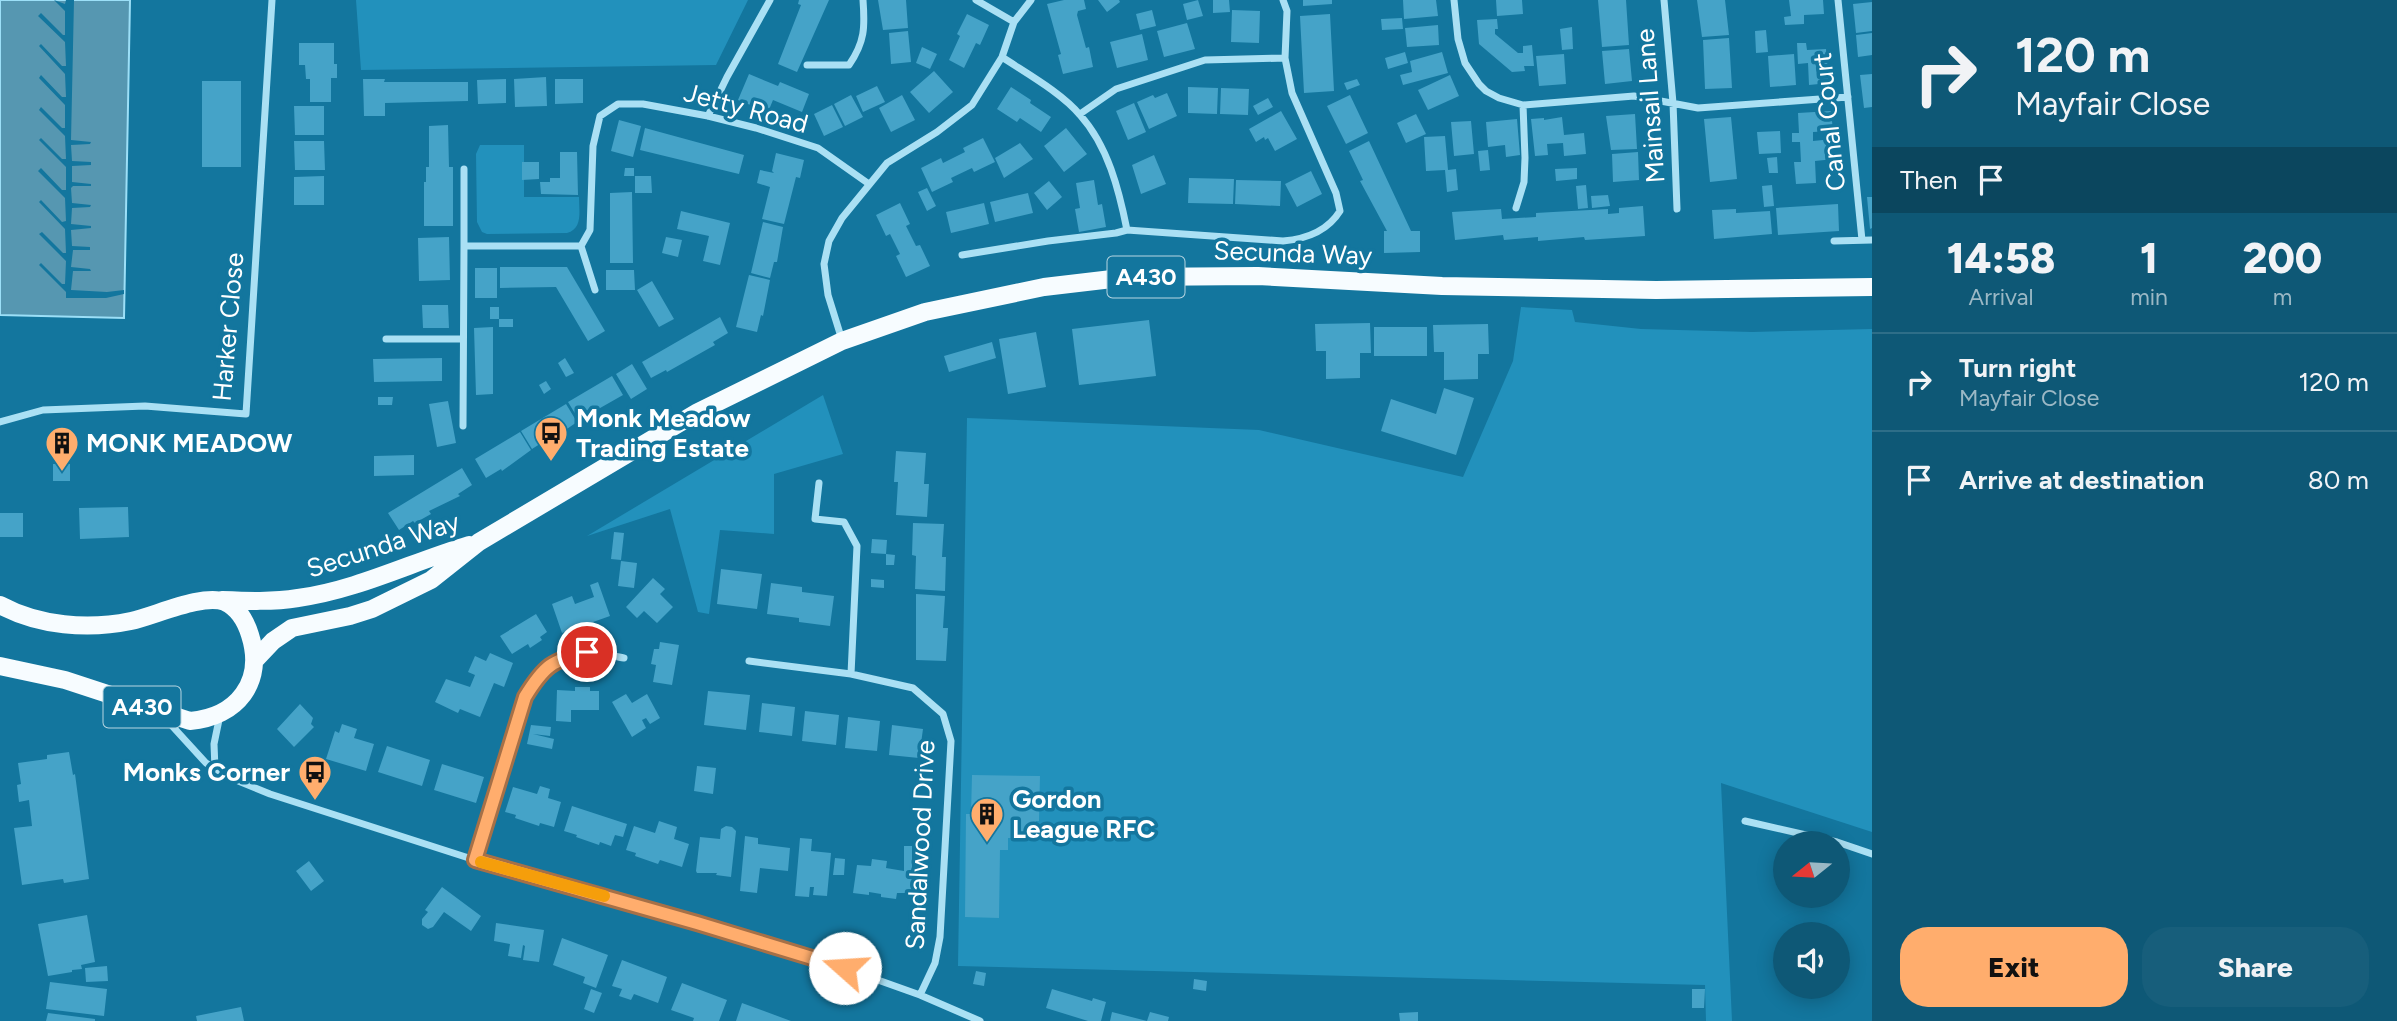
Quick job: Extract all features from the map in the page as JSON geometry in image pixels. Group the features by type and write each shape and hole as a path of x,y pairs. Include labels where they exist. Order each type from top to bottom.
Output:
{"main road":[{"name":"Secunda Way","path":"255,660 292,628 350,616 401,596 431,580 479,542 698,412 842,341 938,310 1044,287 1129,277 1258,276 1442,286 1656,290 1872,287"},
{"name":"Secunda Way","path":"218,600 264,601 325,593 479,542"},
{"name":"A430","path":"0,605 13,612 48,622 99,625 140,619 202,600 218,600"},
{"path":"218,600 234,608 246,625 255,660"},
{"name":"A430","path":"0,666 95,689 160,713 190,720 206,719 233,705 246,691 255,660"}],"street":[{"name":"Harker Close","path":"0,422 43,410 145,406 246,414 272,0"},
{"path":"708,116 770,0"},
{"path":"807,65 849,65 860,49 865,23 863,0"},
{"path":"976,0 1014,22"},
{"path":"842,341 828,295 824,264 829,241 842,218 887,163 937,132 972,105 1002,57 1014,22 1031,0"},
{"path":"962,255 1127,230 1300,240 1331,225 1340,212 1336,193 1292,93 1285,58 1287,10 1283,0"},
{"path":"1454,0 1458,39 1465,63 1486,91 1499,98 1523,104 1634,96 1699,108 1848,97"},
{"name":"Mainsail Lane","path":"1664,0 1673,103 1676,209"},
{"name":"Canal Court","path":"1838,0 1862,240"},
{"path":"1002,57 1040,82 1080,114 1097,139 1112,172 1127,230"},
{"path":"1080,114 1116,89 1205,60 1285,58"},
{"name":"Jetty Road","path":"581,246 590,230 593,146 600,116 618,104 643,104 757,128 818,148 869,184"},
{"path":"1516,208 1525,170 1523,104"},
{"path":"463,426 464,169"},
{"path":"1835,241 1872,240"},
{"path":"464,246 581,246 595,290"},
{"path":"386,340 463,340"},
{"path":"819,483 815,519 844,522 857,546 851,674"},
{"path":"475,860 518,714 539,674 560,658 587,652 624,658"},
{"name":"Sandalwood Drive","path":"749,662 851,674 913,688 943,714 951,741 940,937 935,963 920,995"},
{"path":"160,713 194,752 215,769 270,794 475,860 807,956 920,995 980,1021"},
{"path":"215,769 214,744 220,714"},
{"path":"1745,821 1837,842 1872,854"}],"shaded area":[{"path":"0,0 130,0 124,318 0,315"},
{"path":"356,0 748,0 716,65 361,70"},
{"path":"480,145 524,145 524,197 579,197 579,219 576,227 567,233 482,232 477,222 476,154"},
{"path":"1521,307 1572,310 1575,322 1641,329 1752,332 1872,329 1872,832 1721,783 1732,1021 1706,1021 1705,985 958,966 967,418 1259,430 1463,477 1513,361"},
{"path":"823,395 843,454 774,474 774,534 720,530 709,614 698,612 670,509 587,536"}],"pier":[{"path":"54,0 65,4 66,0 74,0 71,140 91,142 71,145 72,161 91,162 91,165 72,166 72,182 91,186 73,186 72,203 91,205 72,208 71,224 91,228 71,230 72,246 90,247 90,250 73,250 71,267 91,271 73,271 71,290 124,290 124,294 106,298 66,298 66,292 39,265 41,263 65,284 66,261 39,234 42,232 66,253 65,229 39,202 41,200 62,222 66,221 65,198 38,171 41,168 62,190 66,190 66,167 39,140 41,138 62,159 66,159 65,136 39,110 41,107 65,128 65,105 39,78 41,75 62,97 66,97 65,74 39,46 41,44 62,66 66,66 65,42 38,16 41,13 65,35 65,11"}],"building":[{"path":"799,0 829,0 797,72 778,64 801,5 798,4"},
{"path":"878,0 906,0 908,28 883,30"},
{"path":"1064,0 1084,0 1086,9 1078,11 1077,15 1093,67 1063,74 1058,55 1061,54 1047,4"},
{"path":"1098,0 1119,0 1120,2 1107,12"},
{"path":"1198,0 1203,16 1187,20 1183,4"},
{"path":"1213,0 1229,0 1230,12 1213,13"},
{"path":"1303,0 1332,0 1332,4 1303,6"},
{"path":"1403,0 1436,0 1438,16 1404,19"},
{"path":"1496,0 1522,0 1523,14 1497,16"},
{"path":"1598,0 1626,0 1629,45 1602,47"},
{"path":"1697,0 1725,0 1729,35 1702,37"},
{"path":"1789,0 1823,0 1824,14 1804,15 1804,24 1785,25 1784,17 1791,16"},
{"path":"1872,2 1872,31 1856,33 1853,4"},
{"path":"1152,10 1156,26 1140,30 1136,14"},
{"path":"1232,10 1260,11 1259,43 1231,42"},
{"path":"967,14 989,25 980,45 976,43 964,68 949,60"},
{"path":"1330,14 1334,91 1304,93 1300,16"},
{"path":"1402,18 1403,29 1382,30 1381,19"},
{"path":"1497,19 1498,29 1495,29 1495,34 1518,53 1523,53 1523,46 1532,45 1534,66 1524,66 1525,71 1512,72 1479,44 1477,20"},
{"path":"1187,23 1195,49 1164,57 1157,31"},
{"path":"1438,25 1439,45 1407,47 1405,28"},
{"path":"1572,27 1573,49 1562,50 1560,29"},
{"path":"1766,30 1768,52 1756,53 1755,31"},
{"path":"908,31 911,62 891,64 889,33"},
{"path":"1872,33 1872,55 1858,57 1856,35"},
{"path":"1142,34 1148,60 1117,68 1110,42"},
{"path":"1729,38 1732,88 1705,89 1703,40"},
{"path":"299,43 334,43 337,78 331,78 331,102 310,102 310,79 306,79 305,65 299,65"},
{"path":"1797,43 1806,43 1807,50 1826,49 1829,83 1809,85 1808,63 1798,64"},
{"path":"922,47 937,54 930,69 916,63"},
{"path":"1629,49 1632,81 1605,84 1602,51"},
{"path":"1405,52 1408,63 1388,69 1385,58"},
{"path":"1442,52 1448,73 1403,85 1400,75 1412,72 1410,61"},
{"path":"1564,54 1566,84 1539,86 1536,56"},
{"path":"1794,54 1796,85 1770,87 1768,56"},
{"path":"934,71 953,92 929,113 910,92"},
{"path":"749,74 778,86 780,82 809,94 802,112 773,100 768,112 738,100"},
{"path":"1872,74 1872,107 1864,108 1860,75"},
{"path":"1450,75 1459,96 1428,110 1418,90"},
{"path":"546,77 547,106 515,107 514,79"},
{"path":"363,79 385,79 384,82 468,82 468,101 385,103 385,116 364,116"},
{"path":"506,79 506,103 478,104 477,80"},
{"path":"555,79 583,79 583,103 555,104"},
{"path":"1357,79 1360,85 1347,90 1344,83"},
{"path":"202,81 241,81 241,167 202,167"},
{"path":"877,86 885,102 863,112 856,96"},
{"path":"1011,87 1051,117 1041,132 1020,118 1017,122 997,109"},
{"path":"1188,87 1218,88 1217,114 1188,113"},
{"path":"1221,88 1249,89 1248,115 1220,114"},
{"path":"1167,93 1177,116 1149,129 1137,102 1153,95 1155,98"},
{"path":"851,95 863,117 845,126 834,104"},
{"path":"902,95 915,120 891,132 879,108"},
{"path":"1350,95 1368,133 1346,144 1327,106"},
{"path":"1268,98 1273,107 1258,115 1253,106"},
{"path":"1134,103 1146,132 1128,140 1116,111"},
{"path":"832,105 843,127 824,136 814,114"},
{"path":"294,106 324,106 324,135 295,135"},
{"path":"1281,111 1297,139 1275,151 1268,138 1265,140 1264,137 1256,142 1249,129"},
{"path":"1831,111 1833,131 1813,132 1813,141 1833,139 1834,159 1815,161 1816,183 1796,184 1794,162 1801,162 1800,142 1792,142 1792,133 1799,133 1798,113"},
{"path":"1416,114 1426,134 1406,143 1397,123"},
{"path":"1635,114 1637,149 1611,150 1606,116"},
{"path":"1562,117 1564,135 1584,133 1586,154 1564,156 1563,143 1547,144 1548,155 1535,156 1531,119"},
{"path":"1731,117 1737,179 1710,182 1704,119"},
{"path":"1517,119 1520,155 1506,157 1505,145 1488,147 1486,122"},
{"path":"619,120 641,126 633,157 611,151"},
{"path":"1471,121 1474,154 1454,156 1451,122"},
{"path":"448,125 449,167 453,167 453,226 424,226 424,182 426,167 429,167 429,126"},
{"path":"645,128 744,155 739,174 640,150"},
{"path":"1066,128 1087,154 1064,172 1044,146"},
{"path":"1780,131 1781,153 1759,154 1757,132"},
{"path":"1445,136 1448,170 1456,169 1458,190 1447,192 1445,170 1426,171 1424,137"},
{"path":"983,138 995,162 974,172 972,168 951,178 953,182 932,192 921,168 941,158 943,163 965,152 963,148"},
{"path":"294,141 324,141 325,170 295,170"},
{"path":"1369,141 1411,231 1420,231 1420,252 1384,253 1384,231 1387,231 1360,181 1363,180 1349,151"},
{"path":"1020,143 1033,159 1004,178 995,158"},
{"path":"1488,150 1490,170 1480,171 1478,151"},
{"path":"560,152 577,152 578,195 541,194 540,182 560,178"},
{"path":"1638,152 1639,180 1613,182 1612,154"},
{"path":"776,153 804,160 800,178 796,177 784,224 762,219 770,187 757,183 760,170 774,173 772,171"},
{"path":"1154,155 1166,184 1141,194 1132,165"},
{"path":"1777,157 1778,173 1769,173 1767,158"},
{"path":"522,162 539,162 539,179 522,180"},
{"path":"625,168 634,168 634,176 624,176"},
{"path":"1577,168 1577,179 1556,181 1555,169"},
{"path":"1311,171 1322,194 1297,207 1285,184"},
{"path":"324,176 324,205 294,205 294,177"},
{"path":"635,176 651,176 652,193 635,193"},
{"path":"1189,178 1234,179 1233,204 1188,203"},
{"path":"1094,180 1098,205 1102,204 1106,227 1079,232 1075,209 1080,208 1076,183"},
{"path":"1236,180 1281,181 1280,206 1235,204"},
{"path":"1049,181 1062,197 1047,210 1034,193"},
{"path":"1586,185 1588,208 1578,209 1576,186"},
{"path":"1772,185 1774,206 1764,207 1762,186"},
{"path":"927,188 936,206 927,211 918,192"},
{"path":"632,192 633,263 610,263 610,193"},
{"path":"1028,193 1033,213 995,222 990,202"},
{"path":"1608,195 1610,206 1592,208 1591,196"},
{"path":"1867,197 1872,197 1870,229"},
{"path":"900,203 910,224 906,226 916,246 920,245 930,266 906,277 896,256 900,254 890,234 886,236 876,215"},
{"path":"984,203 989,224 951,233 946,212"},
{"path":"1838,204 1839,231 1778,235 1776,208"},
{"path":"1643,206 1645,236 1585,240 1584,237 1538,241 1538,237 1504,240 1503,235 1455,240 1452,212 1501,209 1502,219 1536,217 1536,213 1608,209 1608,214 1619,213 1619,208"},
{"path":"1736,209 1736,213 1770,211 1772,234 1714,239 1712,210"},
{"path":"681,211 730,223 720,265 703,261 709,236 677,229"},
{"path":"763,222 783,227 777,262 774,262 770,278 751,273"},
{"path":"449,237 450,280 419,281 418,238"},
{"path":"666,237 682,240 678,257 662,253"},
{"path":"500,267 567,267 605,331 588,341 556,287 500,288"},
{"path":"475,268 497,268 497,298 475,298"},
{"path":"606,270 634,270 635,290 606,290"},
{"path":"749,275 770,280 757,332 736,327"},
{"path":"652,281 674,319 659,327 637,290"},
{"path":"422,305 448,305 449,328 423,328"},
{"path":"490,307 499,307 499,319 490,319"},
{"path":"720,317 728,333 713,342 715,345 651,378 642,362"},
{"path":"499,319 513,319 513,327 499,327"},
{"path":"1149,320 1156,376 1079,385 1072,329"},
{"path":"1370,323 1371,353 1360,353 1360,378 1326,379 1326,351 1316,351 1315,324"},
{"path":"1488,324 1489,354 1478,354 1478,379 1444,380 1444,352 1434,352 1433,325"},
{"path":"493,327 493,394 476,395 474,328"},
{"path":"1374,327 1427,327 1427,356 1374,356"},
{"path":"1036,332 1046,387 1008,394 999,339"},
{"path":"992,342 996,358 949,372 944,356"},
{"path":"442,358 442,381 374,382 373,359"},
{"path":"565,358 574,373 566,377 558,363"},
{"path":"632,364 647,389 631,399 616,374"},
{"path":"612,376 623,395 579,420 568,402"},
{"path":"546,381 551,389 544,394 539,385"},
{"path":"1444,388 1474,398 1456,455 1381,431 1391,399 1436,414"},
{"path":"378,397 393,397 392,405 378,405"},
{"path":"448,401 456,443 437,447 429,404"},
{"path":"566,404 577,422 548,442 546,440 532,449 521,431"},
{"path":"520,432 531,450 502,471 501,469 486,478 475,459"},
{"path":"896,451 926,453 924,484 929,484 927,517 896,515"},
{"path":"414,455 414,475 374,476 374,456"},
{"name":"MONK MEADOW","path":"53,464 70,464 70,481 53,481"},
{"path":"462,468 472,485 458,494 460,496 429,511 431,514 399,530 388,513"},
{"path":"128,507 129,537 80,539 79,508"},
{"path":"0,513 23,513 23,537 0,537"},
{"path":"913,523 944,524 942,557 946,557 945,591 915,589"},
{"path":"614,532 624,533 621,560 611,559"},
{"path":"872,539 887,540 886,554 871,553"},
{"path":"886,554 895,555 894,565 886,565"},
{"path":"621,561 637,563 634,588 618,586"},
{"path":"721,569 762,574 757,609 717,604"},
{"path":"653,578 665,589 660,594 673,607 657,623 644,611 637,618 626,607"},
{"path":"871,579 884,580 884,588 871,587"},
{"path":"598,582 610,616 562,633 552,604 572,596 575,604 594,597 590,585"},
{"path":"771,583 802,587 802,592 834,596 830,626 767,614"},
{"path":"916,594 945,596 943,628 948,628 946,661 916,660"},
{"path":"536,614 547,632 540,637 542,640 530,648 528,644 512,654 500,636"},
{"path":"660,642 679,645 672,685 653,682 656,665 651,664 654,649 659,649"},
{"path":"490,653 513,663 504,687 494,683 480,717 460,709 458,713 435,702 446,679 470,687 475,675 468,672 475,656 486,661"},
{"path":"575,687 590,687 590,691 599,691 599,710 571,710 571,722 556,721 557,690 575,691"},
{"path":"708,691 750,695 746,730 704,725"},
{"path":"626,694 632,703 647,694 660,718 650,724 646,718 642,720 646,728 632,737 612,702"},
{"path":"762,703 795,707 792,736 759,732"},
{"path":"300,704 313,718 311,724 314,727 294,747 277,729"},
{"path":"805,711 839,715 836,745 802,741"},
{"path":"848,717 880,721 877,751 845,748"},
{"path":"342,724 357,729 354,738 374,744 366,771 326,759 335,731 339,733"},
{"path":"531,725 551,727 550,736 533,734 554,739 552,749 527,744"},
{"path":"892,725 923,729 919,758 889,755"},
{"path":"387,746 430,760 422,786 378,772"},
{"path":"69,752 73,775 75,774 89,879 64,883 63,879 22,885 14,828 32,826 29,800 19,802 17,785 21,784 18,763 47,759 47,755"},
{"path":"442,764 484,777 476,803 434,790"},
{"path":"697,766 716,768 713,794 694,791"},
{"name":"Gordon League RFC","path":"972,775 1040,776 1036,838 1008,838 1008,850 1000,850 999,918 965,917 966,814 971,814"},
{"path":"540,786 550,789 548,798 561,802 554,827 540,823 539,826 505,812 513,787 537,794"},
{"path":"572,806 627,824 623,837 615,835 611,846 600,842 599,845 564,831"},
{"path":"659,821 677,827 674,839 689,844 682,867 660,860 658,864 626,850 634,826 655,833"},
{"path":"726,826 736,831 731,877 716,875 717,873 697,873 700,837 720,839 721,829"},
{"path":"745,836 758,838 758,844 790,848 788,871 760,868 757,893 740,891"},
{"path":"800,838 812,839 811,851 831,853 827,896 813,895 814,887 810,887 809,897 795,896"},
{"path":"904,846 912,846 912,893 897,893 896,899 869,892 869,895 853,893 857,865 871,866 872,859 887,861 886,868 904,871"},
{"path":"835,858 845,859 844,875 833,875"},
{"path":"309,861 324,881 311,891 296,871"},
{"path":"442,887 481,916 471,931 444,912 433,927 428,929 422,925 422,919 428,912 425,910"},
{"path":"87,915 95,962 81,965 82,969 72,972 48,976 38,924"},
{"path":"496,923 544,930 539,962 523,960 523,945 521,958 508,956 510,944 494,941"},
{"path":"562,938 608,955 596,988 583,983 585,977 553,965"},
{"path":"622,960 667,977 658,1003 634,994 631,1000 619,996 622,989 612,986"},
{"path":"107,966 108,981 86,982 85,968"},
{"path":"976,971 986,973 984,986 973,984"},
{"path":"1194,979 1207,981 1206,991 1193,989"},
{"path":"50,982 107,989 104,1016 46,1009"},
{"path":"682,983 727,1000 719,1021 693,1021 694,1018 671,1010"},
{"path":"591,989 602,993 594,1013 584,1009"},
{"path":"1052,989 1092,1001 1093,998 1106,1002 1101,1021 1088,1021 1046,1008"},
{"path":"1692,989 1705,989 1704,1008 1692,1008"},
{"path":"742,1003 791,1021 736,1021"},
{"path":"241,1007 244,1021 197,1021 196,1016"},
{"path":"1112,1012 1147,1021 1110,1021"},
{"path":"1150,1012 1169,1017 1168,1021 1147,1021"},
{"path":"1418,1012 1418,1021 1400,1021 1399,1013"},
{"path":"48,1013 95,1019 95,1021 46,1021"}],"slow traffic":[{"path":"481,862 604,896"}],"place":[{"name":"Monk Meadow Trading Estate","path":"551,463"},
{"name":"MONK MEADOW","path":"62,473"},
{"name":"Monks Corner","path":"315,802"},
{"name":"Gordon League RFC","path":"987,844"}],"route":[{"path":"587,652 560,658 539,674 525,697 475,860 845,968"}]}
